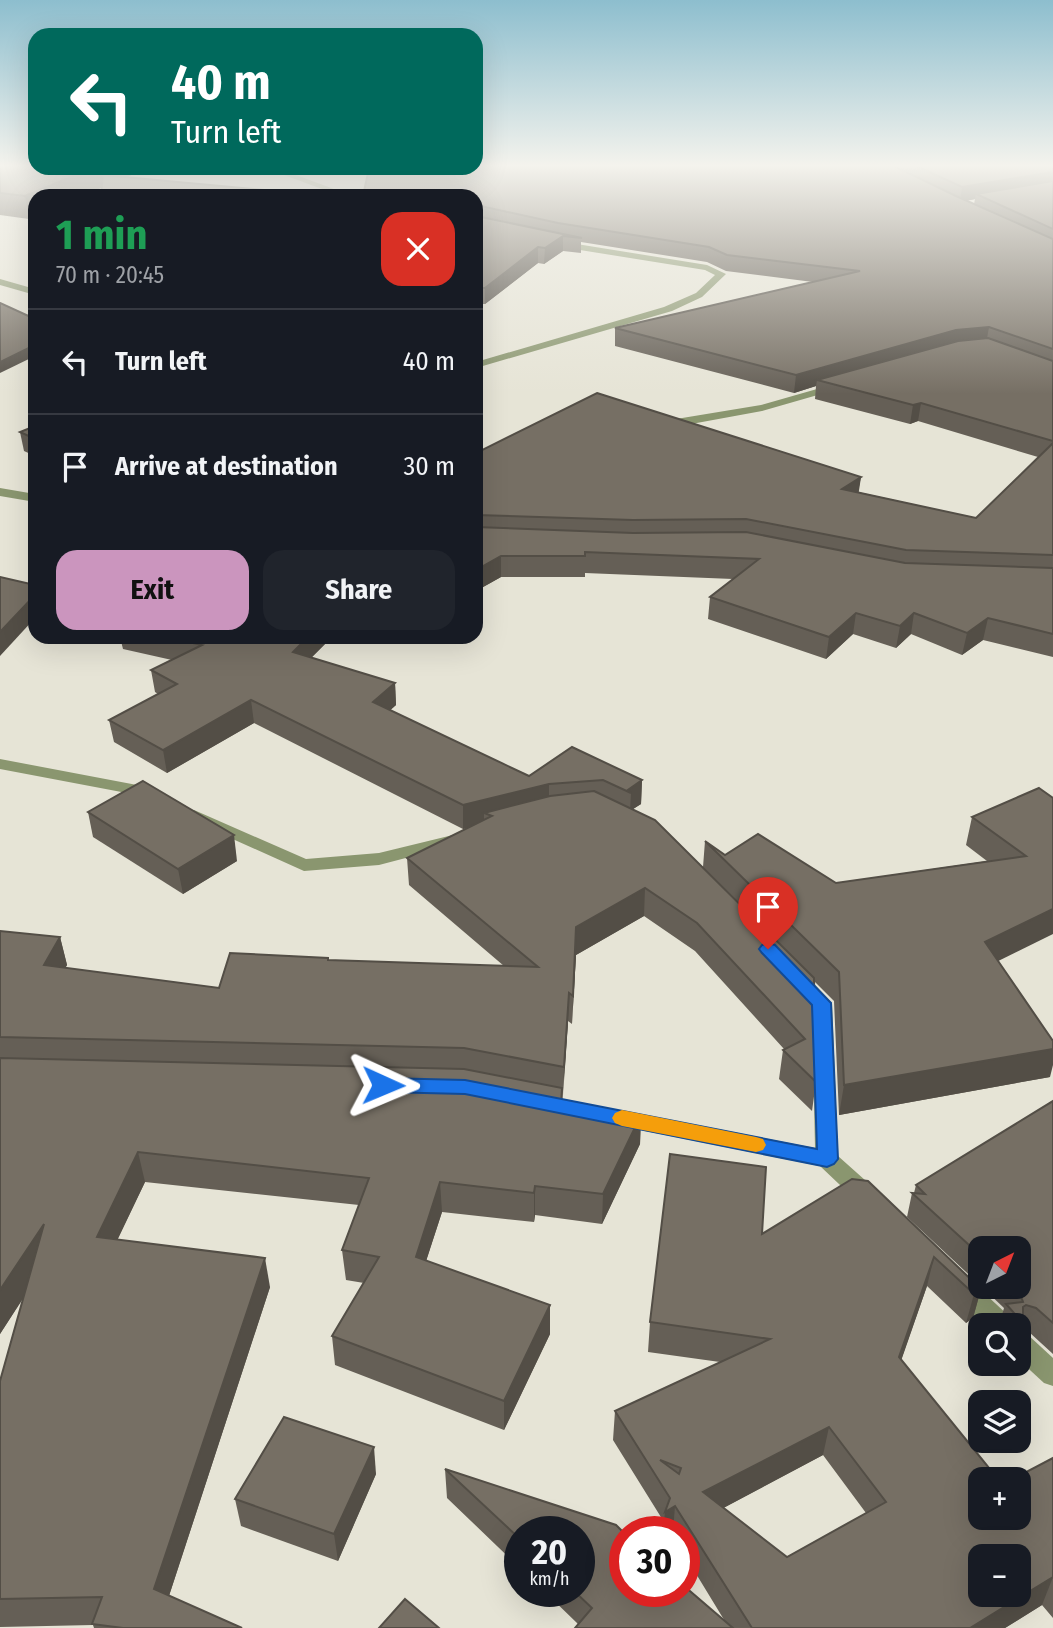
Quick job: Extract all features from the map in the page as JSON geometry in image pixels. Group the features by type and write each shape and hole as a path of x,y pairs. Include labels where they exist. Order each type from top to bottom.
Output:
{"street":[{"path":"483,363 668,309 699,295 721,274 706,268 550,242"},
{"path":"0,282 28,290"},
{"path":"658,426 762,408 852,382"},
{"path":"0,492 28,497"},
{"path":"0,764 138,790 304,865 379,859 471,835"},
{"path":"784,965 822,1003 827,1159"},
{"path":"599,1114 827,1159 885,1214"},
{"path":"943,1269 989,1313"},
{"path":"1031,1354 1053,1375"}],"building":[{"path":"483,242 554,242 545,248 538,247 485,288"},
{"path":"677,242 1053,242 1053,349 989,327 956,330 796,375 615,328 860,271 727,255 709,247"},
{"path":"0,303 28,316 28,348 0,362"},
{"path":"988,338 1053,361 1053,441 921,403 913,405 817,380 958,341"},
{"path":"597,393 861,477 842,489 976,518 1053,443 1053,555 906,550 746,519 633,520 483,515 483,450"},
{"path":"483,527 633,533 746,532 905,563 1053,568 1053,634 988,618 967,633 914,613 900,626 856,613 829,637 710,597 759,559 585,552 585,556 501,556 483,566"},
{"path":"0,577 28,583 28,602 0,632"},
{"path":"197,644 301,644 293,652 395,683 373,702 529,776 572,747 642,780 628,790 631,793 603,780 549,784 463,805 251,700 163,750 109,720 177,684 151,670 202,645"},
{"path":"143,781 234,835 178,869 88,812"},
{"path":"1039,788 1053,798 1053,909 985,942 1053,1041 1053,1049 844,1085 839,972 705,841 725,855 758,834 836,883 1026,856 972,817"},
{"path":"594,791 655,820 814,978 816,1082 783,1050 805,1039 697,923 645,888 576,927 573,996 569,993 564,1067 464,1048 0,1037 0,931 60,937 44,965 219,988 230,953 328,960 538,967 407,858 492,816 484,813 550,796"},
{"path":"0,1058 464,1069 562,1088 561,1104 641,1115 603,1194 535,1186 534,1193 440,1182 416,1257 550,1305 504,1401 332,1336 379,1257 342,1250 369,1178 138,1152 97,1237 265,1258 154,1589 242,1628 123,1628 92,1624 102,1597 0,1599 0,1381 44,1224 0,1290"},
{"path":"1053,1101 1053,1323 1036,1308 1026,1305 1023,1307 1023,1313 1014,1313 1006,1304 1031,1299 1031,1236 968,1236 968,1244 912,1193 925,1194 916,1185"},
{"path":"670,1154 766,1167 762,1234 852,1179 868,1181 968,1277 968,1288 934,1257 899,1357 968,1442 968,1453 977,1453 988,1467 968,1467 968,1530 1031,1530 1031,1470 1053,1458 1053,1577 1031,1591 1031,1544 968,1544 968,1607 1004,1607 970,1628 752,1628 700,1546 700,1516 681,1516 675,1506 665,1512 670,1498 615,1411 770,1339 650,1322","holes":["829,1427 886,1502 787,1557 703,1492","660,1460 681,1468 679,1474"]},
{"path":"284,1417 374,1447 334,1534 235,1499"},
{"path":"445,1469 589,1516 504,1516 504,1524"},
{"path":"595,1518 609,1523 609,1607 700,1607 700,1600 733,1628 575,1628 595,1607"},
{"path":"405,1599 439,1628 379,1628"}],"slow traffic":[{"path":"622,1118 756,1145"}],"route":[{"path":"383,1085 465,1087 827,1159 822,1003 768,949"}]}
